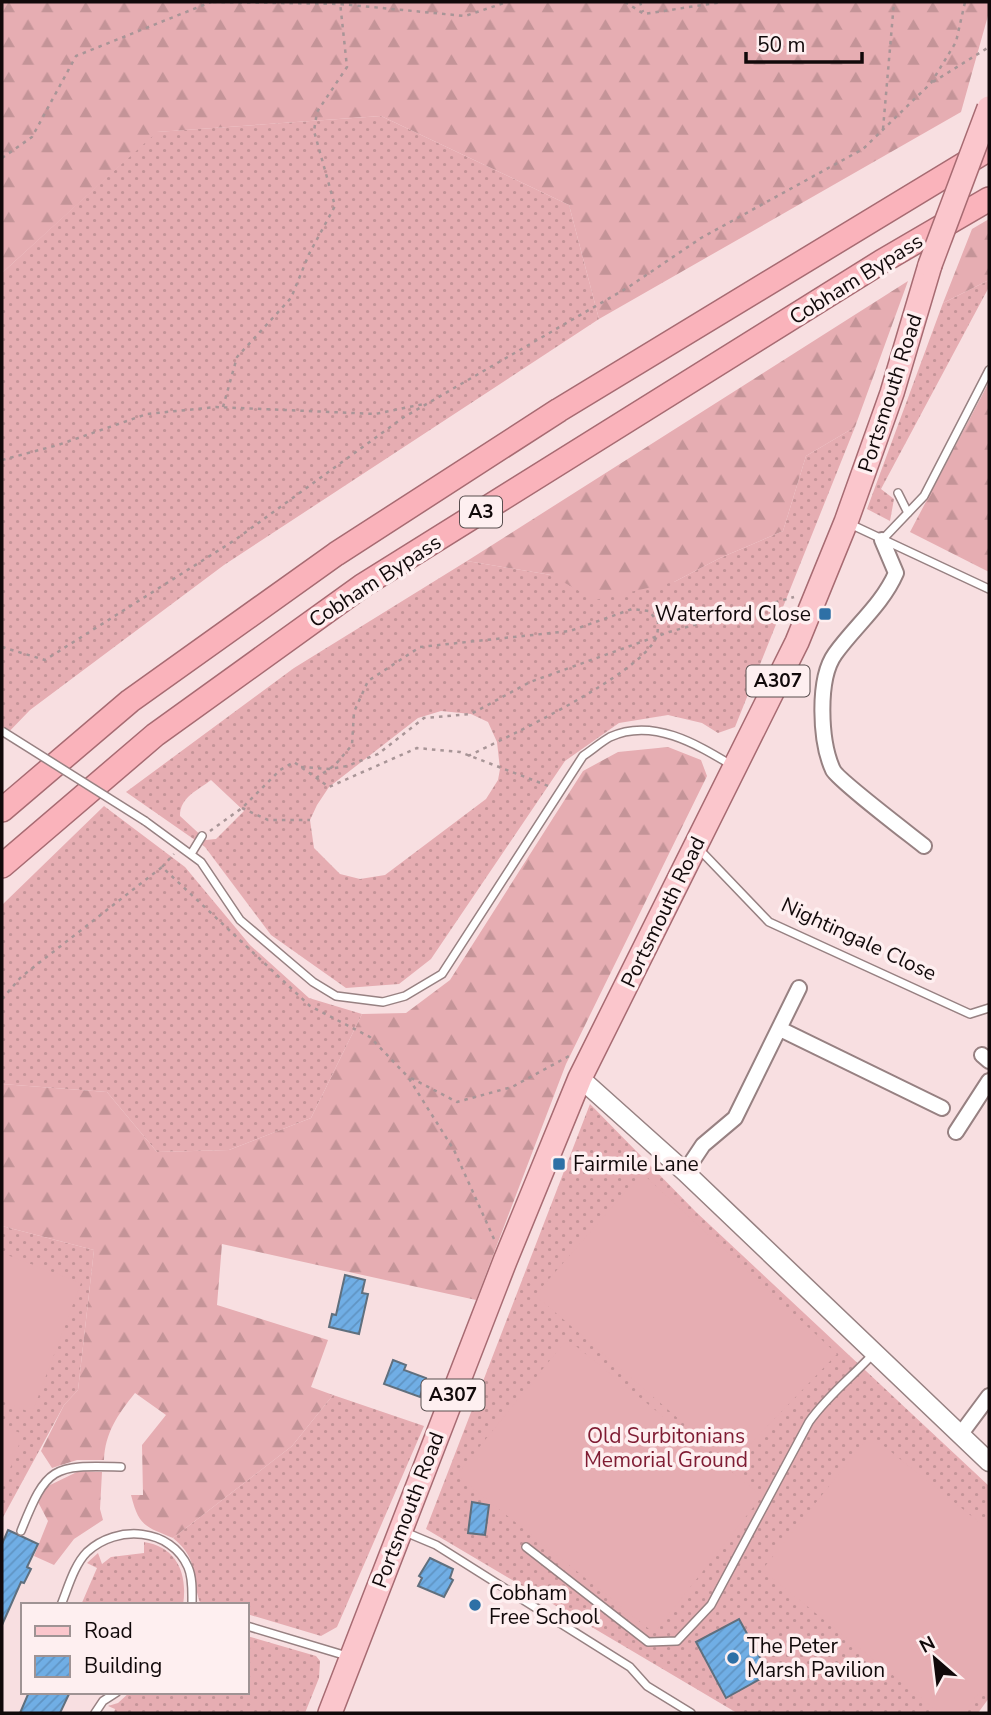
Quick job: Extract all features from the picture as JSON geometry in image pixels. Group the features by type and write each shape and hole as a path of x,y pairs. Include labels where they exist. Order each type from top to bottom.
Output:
{"highway":[{"name":"Cobham Bypass","path":"2,810 130,701 335,554 570,403 989,149"},
{"name":"Cobham Bypass","path":"2,866 155,735 362,586 881,262 989,199"}],"main road":[{"name":"Portsmouth Road","path":"330,1713 349,1657 580,1078 797,642 818,592 892,393 930,265 989,108"}],"street":[{"path":"881,540 896,573 887,593 833,657 822,692 823,724 834,771 924,846"},
{"path":"685,1172 703,1145 735,1118 799,988"},
{"path":"780,1029 942,1108"},
{"path":"580,1078 685,1172 989,1462"},
{"path":"956,1132 989,1081"},
{"path":"960,1435 989,1396"}],"lane":[{"path":"881,540 924,496 989,370"},
{"path":"898,493 908,513"},
{"path":"846,522 989,589"},
{"path":"2,731 145,821 201,862 240,920 313,982 336,996 383,1002 405,996 442,974 583,756 610,737 632,731 682,737 735,767"},
{"path":"191,854 202,836"},
{"name":"Nightingale Close","path":"696,845 769,922 970,1014 989,1008"},
{"path":"526,1547 648,1642 677,1641 711,1605 809,1422 824,1400 848,1382 874,1353"},
{"path":"21,1531 38,1489 50,1475 76,1466 121,1467"},
{"path":"401,1531 436,1545 630,1667 646,1686 691,1713"},
{"path":"62,1603 80,1561 88,1552 110,1538 129,1534 159,1538 177,1550 190,1575 192,1603"},
{"path":"248,1626 349,1657"},
{"path":"95,1713 103,1701 114,1694"}],"path":[{"path":"2,159 32,137 76,55 212,2 340,3 465,16 507,2"},
{"path":"625,2 644,14 722,2"},
{"path":"640,2 644,14"},
{"path":"883,129 894,2"},
{"path":"931,83 956,42 965,2"},
{"path":"223,407 237,357 291,298 309,254 335,206 314,131 317,112 347,67 340,3"},
{"path":"2,647 45,660 235,540 404,416 627,288 701,238 863,149 931,83 989,47"},
{"path":"2,460 58,445 147,414 223,407 375,414 428,403"},
{"path":"301,767 329,769 347,766 378,754 424,718 471,714 530,681 657,636 818,592"},
{"path":"316,778 329,769 352,745 354,712 368,681 419,648 570,631 632,609 649,611 658,622 657,636 648,648 617,674 547,718 468,756"},
{"path":"202,836 242,808 280,770 294,762 329,787 417,748 468,756 546,785"},
{"path":"242,808 268,820 310,820"},
{"path":"2,999 21,977 162,867 176,851"},
{"path":"162,867 310,1006 370,1037 408,1077 454,1150 505,1261"},
{"path":"408,1077 457,1102 512,1087 600,1039"}],"green space":[{"path":"2,2 989,2 989,12 961,112 599,319 569,205 381,116 157,132 2,273"},
{"path":"381,116 569,205 599,319 224,565 30,710 2,739 2,273 156,132"},
{"path":"989,219 989,280 943,303 972,229"},
{"path":"989,280 989,287 881,489 894,499 890,521 867,509 943,303"},
{"path":"908,281 855,427 806,456 783,531 720,558 674,582 595,600 551,575 467,561"},
{"path":"989,382 989,572 910,532"},
{"path":"855,427 735,727 718,733 702,723 668,715 619,723 565,761 431,959 399,984 346,988 271,935 205,847 126,792 294,668 467,561 551,575 674,582 720,558 783,531 806,456","holes":["441,711 471,714 488,722 497,742 500,769 498,780 486,799 385,875 360,879 340,874 314,848 310,820 317,805 329,787 418,718","211,780 244,811 216,839 206,840 180,816 186,799"]},
{"path":"668,747 701,760 707,776 566,1064 476,1300 222,1244 217,1305 328,1340 311,1387 333,1395 292,1446 173,1538 144,1524 131,1495 143,1495 142,1445 166,1415 135,1393 114,1424 107,1441 104,1460 77,1460 52,1468 41,1451 64,1405 78,1390 94,1250 2,1226 2,1084 107,1092 157,1152 229,1150 311,1118 362,1014 406,1013 450,980 583,771 618,752"},
{"path":"104,806 185,867 250,945 309,998 362,1014 311,1118 229,1150 157,1152 107,1092 2,1084 2,905"},
{"name":"Old Surbitonians Memorial Ground","path":"590,1104 696,1212 989,1486 989,1698 978,1713 737,1713 426,1529"},
{"path":"642,1173 837,1354 731,1464 535,1295"},
{"path":"2,1226 94,1250 78,1390 64,1405 2,1519"},
{"path":"2,1253 81,1283 32,1413 2,1401"},
{"path":"572,1343 758,1493 759,1500 658,1628 649,1629 460,1478 459,1472 563,1344"},
{"path":"333,1395 424,1426 337,1627 321,1636 248,1614 248,1603 200,1603 188,1554 173,1538 292,1446"},
{"path":"2,1426 23,1434 2,1490"},
{"path":"870,1435 989,1530 989,1680 963,1713 940,1713 762,1570"},
{"path":"79,1471 102,1472 100,1509 103,1520 74,1539 54,1565 34,1556 48,1521 38,1502 48,1486"},
{"path":"144,1542 165,1550 172,1556 182,1573 183,1603 82,1603 97,1568 87,1563 98,1553 102,1564 111,1557 144,1553"},
{"path":"248,1636 316,1656 320,1661 319,1678 305,1713 114,1713 115,1709 108,1706 118,1703 128,1694 248,1694"}],"building":[{"path":"345,1275 365,1280 362,1293 368,1294 359,1334 329,1327 332,1314 336,1315"},
{"path":"393,1360 406,1365 404,1370 426,1378 420,1397 384,1384"},
{"path":"472,1502 489,1505 485,1535 468,1533"},
{"path":"8,1530 38,1544 27,1567 31,1569 24,1583 21,1582 2,1625 2,1544"},
{"path":"430,1558 453,1569 450,1578 453,1580 444,1597 418,1586 422,1578 419,1576"},
{"name":"The Peter Marsh Pavilion","path":"739,1619 769,1674 726,1698 696,1642"},
{"path":"28,1694 69,1694 60,1713 20,1713"}],"place":[{"name":"Waterford Close","path":"825,614"},
{"name":"Fairmile Lane","path":"559,1164"},
{"name":"Cobham Free School","path":"475,1605"},
{"name":"The Peter Marsh Pavilion","path":"733,1658"}]}
